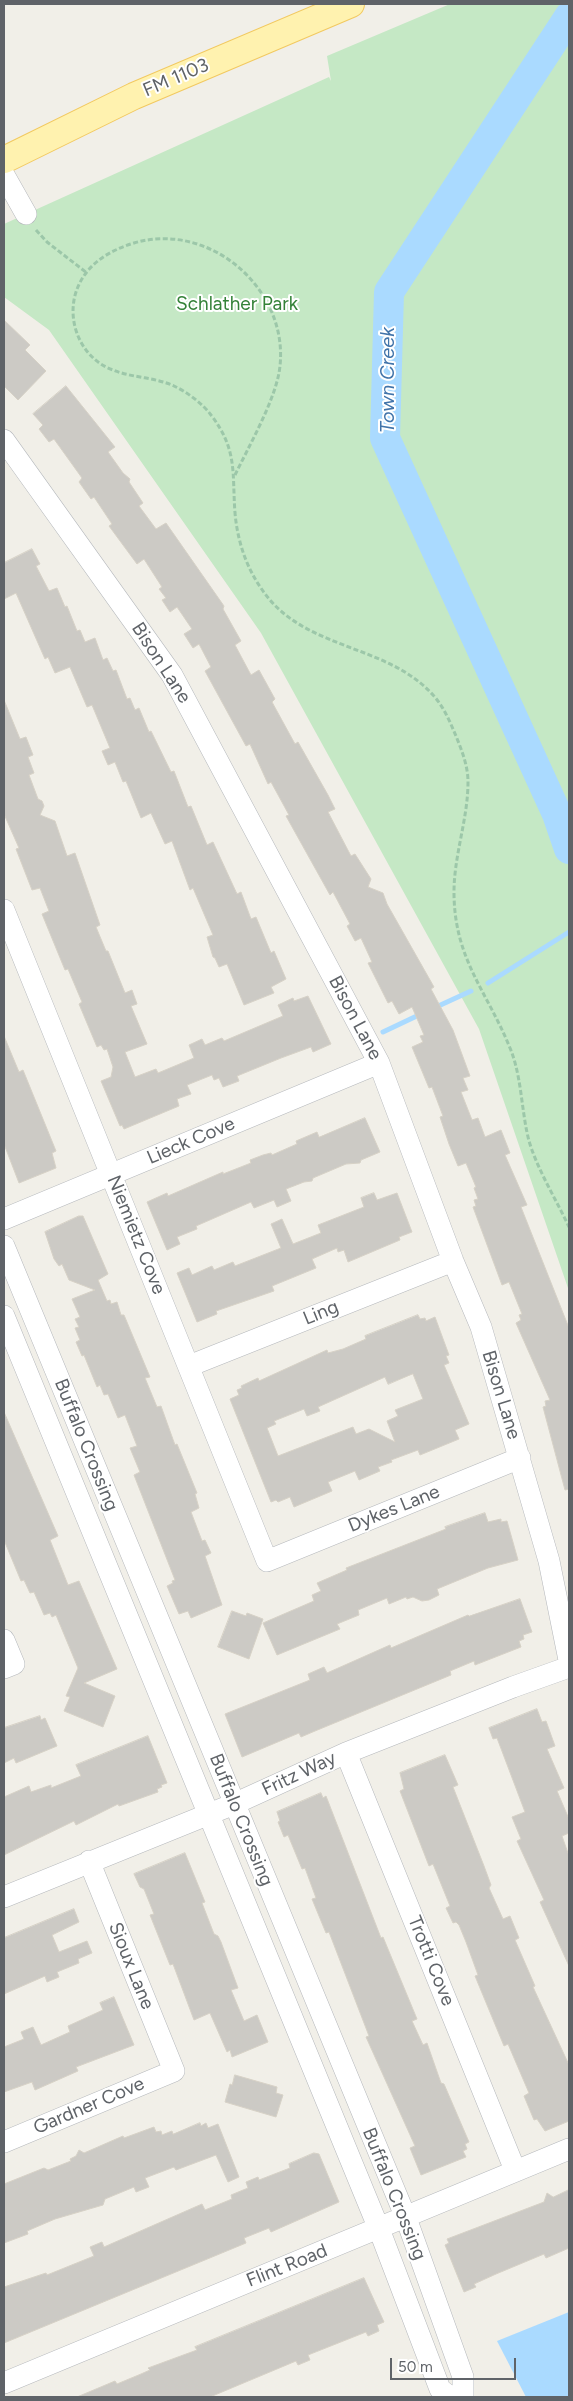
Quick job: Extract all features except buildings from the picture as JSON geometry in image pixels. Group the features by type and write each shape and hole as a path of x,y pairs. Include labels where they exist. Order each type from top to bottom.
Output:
{"main road":[{"name":"FM 1103","path":"4,160 134,96 351,4"}],"street":[{"path":"4,175 26,214"},
{"name":"Bison Lane","path":"4,440 172,675 379,1062 453,1261 480,1327 549,1561 569,1660"},
{"name":"Niemietz Cove","path":"4,910 267,1561"},
{"name":"Lieck Cove","path":"4,1219 379,1062"},
{"name":"Buffalo Crossing","path":"4,1246 406,2218 463,2377 463,2397"},
{"name":"Ling","path":"189,1366 453,1261"},
{"name":"Buffalo Crossing","path":"4,1316 379,2229 440,2389 450,2397"},
{"name":"Dykes Lane","path":"267,1561 520,1458"},
{"path":"4,1640 9,1666"},
{"name":"Fritz Way","path":"4,1897 89,1861 234,1804 346,1753 569,1667"},
{"name":"Trotti Cove","path":"346,1753 515,2170"},
{"name":"Sioux Lane","path":"89,1861 174,2071"},
{"name":"Gardner Cove","path":"4,2142 174,2071"},
{"name":"Flint Road","path":"4,2382 406,2218 515,2170 569,2149"}],"path":[{"path":"26,214 31,224 47,242 87,273"},
{"path":"235,475 272,395 279,373 280,348 275,321 262,292 246,272 229,259 208,247 178,239 156,238 116,249 99,259 87,273 75,295 73,313 75,331 83,346 95,360 109,369 174,386 209,412 229,447 235,475 235,514 244,559 270,600 286,616 306,629 383,659 411,675 434,695 449,718 464,757 468,778 454,881 454,898 460,942 467,964 510,1048 518,1074 531,1146 569,1227"}],"green space":[{"name":"Schlather Park","path":"450,4 569,4 569,1291 479,1029 261,633 49,330 4,297 4,224 329,77 331,81 327,56"}],"water":[{"path":"569,2312 569,2397 526,2397 497,2341"}],"waterway":[{"name":"Town Creek","path":"569,17 389,292 385,438 557,814 569,849"},
{"path":"488,983 569,932"},
{"path":"434,1008 471,991"},
{"path":"383,1032 421,1014"}]}
